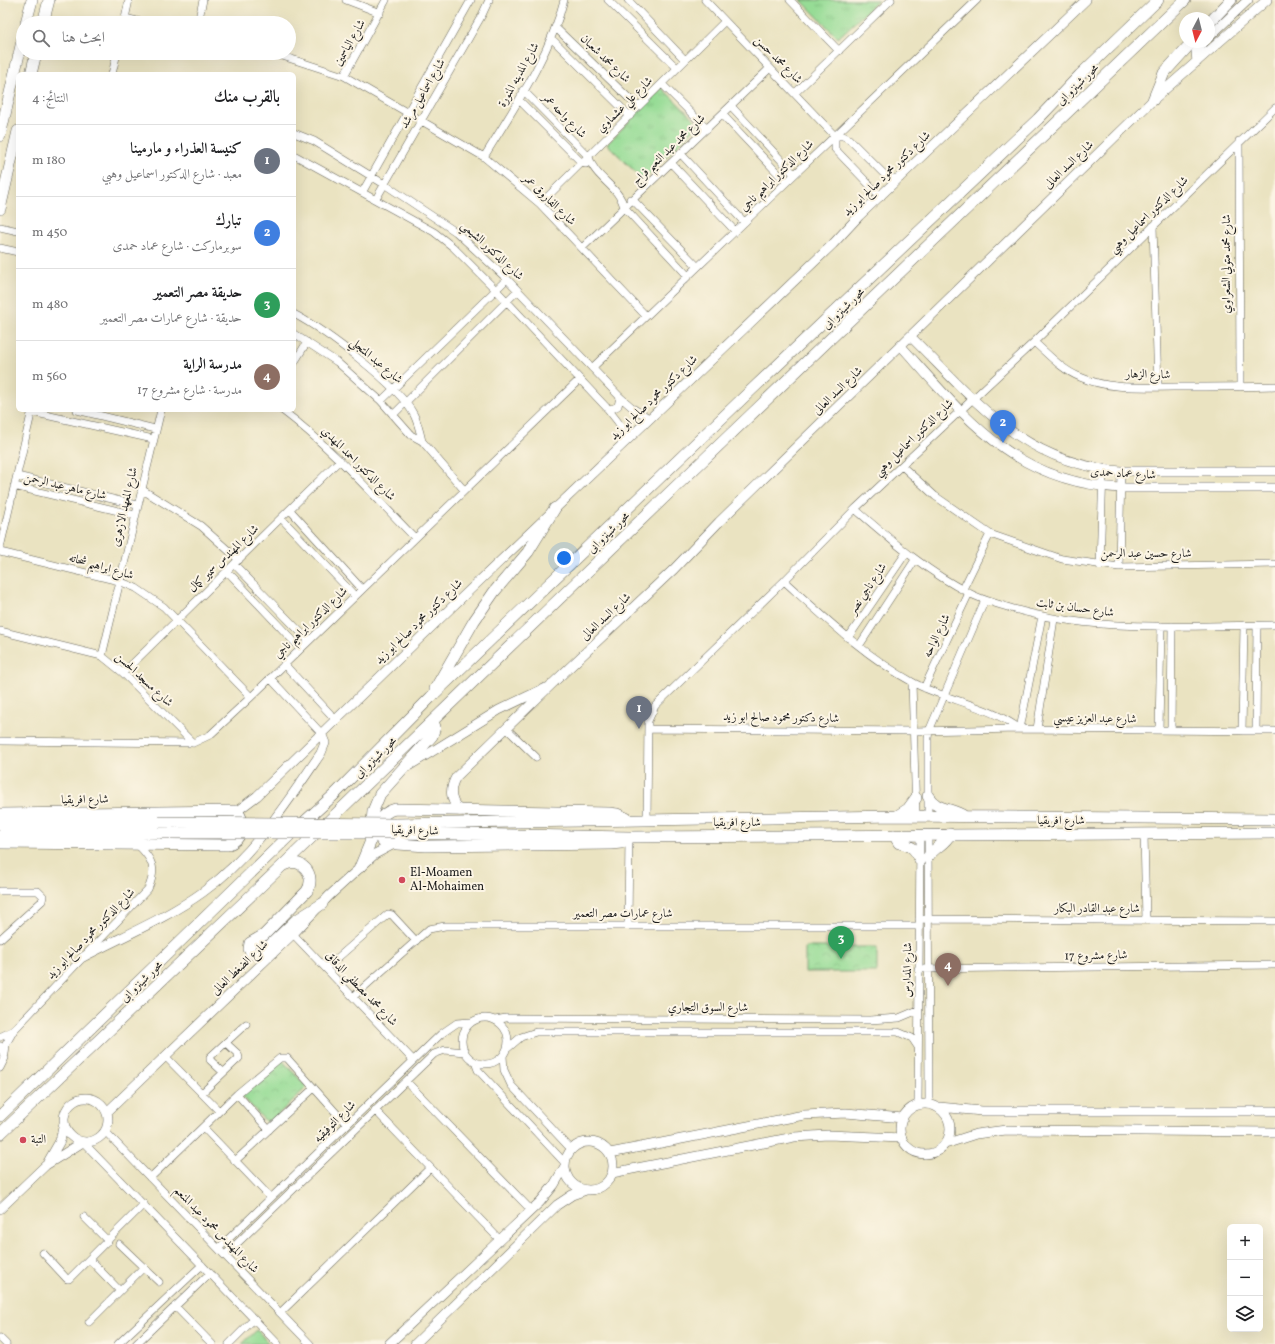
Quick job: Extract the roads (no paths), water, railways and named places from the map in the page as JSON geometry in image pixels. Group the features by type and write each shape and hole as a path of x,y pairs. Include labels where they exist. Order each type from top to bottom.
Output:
{"main road":[{"path":"28,16 32,0"},
{"path":"45,16 49,0"},
{"name":"محور شينزو ابى","path":"0,1116 294,831 334,795 431,697 739,402 959,196 1158,0"},
{"name":"محور شينزو ابى","path":"0,1134 283,865 1185,0"},
{"path":"1215,17 1231,0"},
{"path":"1152,100 1164,73 1187,48"},
{"path":"0,136 18,60"},
{"path":"31,72 34,60"},
{"path":"0,209 16,140"},
{"path":"431,697 474,621 494,592 528,552 555,508"},
{"path":"360,867 370,843 372,817 377,800 384,788 432,736 435,728 433,721"},
{"path":"928,796 935,805 955,811 966,818"},
{"path":"897,816 908,809 916,798"},
{"name":"شارع افريقيا","path":"1275,819 966,818 897,816 630,821 622,815 608,813 395,809 388,812 380,820 378,832 380,840 384,843 392,845 611,844 621,843 630,836 1275,833"},
{"path":"0,843 138,845 230,844 237,839 242,829 242,820 237,811"},
{"name":"شارع افريقيا","path":"0,814 237,811"},
{"path":"0,824 396,824 630,821"},
{"path":"0,835 394,833 630,836"},
{"path":"894,835 899,843 910,845 924,859 933,850 945,842 950,834"},
{"path":"283,865 295,863 302,865 310,874 310,885 307,891 268,930 250,943 249,949 252,953 256,955 261,954 295,921 322,904"}],"street":[{"path":"125,16 129,0"},
{"path":"200,16 203,0"},
{"path":"346,0 380,13"},
{"name":"شارع الياسمين","path":"344,76 386,0"},
{"name":"شارع اسماعيل مرشد","path":"363,191 471,0"},
{"name":"شارع اسماعيل مرشد","path":"376,199 482,15 489,0"},
{"name":"شارع المدينه المنورة","path":"484,157 524,90 551,38 556,28 564,0"},
{"path":"608,0 677,68"},
{"path":"628,0 685,60"},
{"name":"شارع محمد حسن","path":"705,0 835,136 835,149 881,197"},
{"path":"790,0 838,51"},
{"path":"795,93 891,0"},
{"name":"شارع الدكتور ابراهيم ناجي","path":"592,368 977,0"},
{"name":"شارع دكتور محمود صالح ابو زيد","path":"237,811 257,796 335,719 833,244 1086,0"},
{"path":"1215,31 1248,0"},
{"name":"شارع السد العالى","path":"460,811 452,797 453,782 506,728 674,569 719,522 911,337 1152,100 1266,0"},
{"name":"شارع علي عشماوي","path":"540,204 725,21"},
{"name":"شارع محمد شعبان","path":"556,28 638,107"},
{"name":"شارع محمد شعبان","path":"551,38 630,116"},
{"path":"1197,62 1196,52 1199,48"},
{"path":"112,72 115,60"},
{"name":"شارع الفاروق عمر","path":"295,60 344,76 484,157 540,204 646,316"},
{"name":"شارع محمد عبد النعيم فراج","path":"582,248 770,68"},
{"path":"662,84 707,129"},
{"name":"شارع واحه عمر","path":"524,90 589,157"},
{"name":"شارع واحه عمر","path":"518,100 582,163"},
{"path":"731,106 794,174"},
{"name":"شارع الدكتور اسماعيل وهبي","path":"647,821 648,729 649,717 655,706 784,581 855,509 902,466 959,410 1034,342 1239,141 1275,108"},
{"path":"722,114 786,182"},
{"name":"شارع الدكتور الشيمي","path":"296,134 314,141 384,184 456,232 506,279 620,397 634,409 649,418"},
{"name":"شارع محمد حسن","path":"835,136 843,136 849,140 886,176 900,178"},
{"name":"شارع محمد متولي الشعراوي","path":"1239,141 1240,387"},
{"path":"764,159 772,151"},
{"path":"681,154 744,222"},
{"name":"شارع الدكتور الشيمي","path":"296,155 363,191 440,236 507,301 579,380 607,408 618,422 627,439"},
{"path":"589,157 591,165 622,197 633,200 697,266"},
{"path":"582,163 591,165"},
{"path":"671,163 735,231"},
{"path":"622,197 624,207 688,276"},
{"path":"1153,226 1158,387"},
{"path":"0,227 16,231"},
{"path":"0,248 16,252"},
{"path":"381,401 506,279"},
{"path":"393,415 517,291"},
{"name":"شارع عبد المتجلي","path":"296,315 343,347 394,389 414,414 422,441"},
{"name":"شارع عبد المتجلي","path":"296,335 337,362 381,401 411,434 422,441 464,490"},
{"name":"شارع عماد حمدى","path":"911,337 995,419 1018,437 1062,459 1103,469 1121,471 1275,471"},
{"path":"296,360 307,342"},
{"name":"شارع الزهار","path":"1034,342 1062,367 1078,377 1095,383 1112,386 1158,387 1275,386"},
{"name":"شارع عماد حمدى","path":"901,346 959,410 984,434 1010,453 1034,467 1061,478 1102,487 1120,488 1275,488"},
{"name":"شارع الدكتور ابراهيم ناجي","path":"0,741 193,743 210,735 579,380"},
{"path":"607,408 614,409 618,406 620,397"},
{"path":"0,548 32,412"},
{"path":"36,412 153,439"},
{"path":"85,412 156,429"},
{"name":"شارع المعهد الازهرى","path":"102,656 134,515 160,412"},
{"name":"شارع الدكتور احمد المهدي","path":"285,412 302,425 340,460 415,538"},
{"name":"شارع المهندس سمير كمال","path":"123,673 340,460"},
{"name":"شارع حسين عبد الرحمن","path":"902,466 936,496 990,534 1062,559 1100,566 1119,567 1275,564"},
{"path":"1100,566 1103,469"},
{"path":"1119,567 1121,471"},
{"name":"شارع ماهر عبد الرحمن","path":"17,476 137,505"},
{"name":"شارع ماهر عبد الرحمن","path":"14,486 134,515"},
{"path":"141,490 188,517 237,562 308,640"},
{"name":"شارع حسان بن ثابت","path":"855,509 915,560 966,591 985,600 1042,616 1054,619 1118,625 1275,625"},
{"path":"290,510 362,589"},
{"path":"281,518 355,596"},
{"name":"شارع الواحه","path":"924,688 990,534"},
{"name":"شارع ابراهيم شحاته","path":"0,552 119,581 150,597 177,620 251,697"},
{"name":"شارع ناجي نصر","path":"848,638 906,552"},
{"name":"شارع ناجي نصر","path":"859,646 915,560"},
{"path":"227,571 300,648"},
{"path":"784,581 848,638 912,682 924,688 996,714 1020,729 1042,616"},
{"path":"928,816 929,731 943,695 985,600"},
{"path":"1037,729 1054,619"},
{"path":"1242,731 1244,625"},
{"path":"1256,731 1257,625"},
{"path":"1159,730 1161,626"},
{"path":"1171,730 1172,626"},
{"name":"شارع مسجد الحسن","path":"0,631 102,656 123,673 193,743"},
{"path":"284,664 335,719"},
{"path":"83,957 177,909 204,892 228,872 266,831 321,753 325,743 321,733 270,678"},
{"path":"912,682 916,816"},
{"path":"399,772 499,710 549,686"},
{"path":"506,728 536,757"},
{"name":"شارع دكتور محمود صالح ابو زيد","path":"648,729 914,731"},
{"name":"شارع عبد العزيز عيسي","path":"914,731 1037,729 1275,731"},
{"path":"1144,834 1146,920"},
{"name":"شارع المدارس","path":"924,835 928,919 929,1104"},
{"path":"628,926 630,836"},
{"name":"شارع الدكتور محمود صالح ابو زيد","path":"0,1068 4,1061 6,1044 14,1030 148,890 152,877 152,864 150,858 138,845"},
{"name":"شارع الضغط العالى","path":"107,1112 293,934 360,867 375,854 392,845"},
{"name":"شارع المدارس","path":"918,1104 919,922 924,859"},
{"path":"0,892 38,891 44,896 42,901 1,936"},
{"path":"326,968 388,914 392,915 416,940"},
{"name":"شارع عبد القادر البكار","path":"919,922 928,919 1275,921"},
{"name":"شارع عمارات مصر التعمير","path":"353,997 429,929 445,926 628,926 919,922"},
{"name":"شارع محمد مصطفي الدقاق","path":"293,934 413,1060"},
{"name":"شارع مشروع 17","path":"918,969 1275,966"},
{"name":"شارع السوق التجاري","path":"495,1020 506,1018 894,1019 904,1017 918,1010"},
{"path":"475,1062 490,1064 503,1056 508,1048 506,1032 495,1020 483,1018 471,1022 463,1032 461,1038 464,1052 475,1062 478,1070 565,1164 571,1182 586,1190"},
{"path":"893,1032 897,1026 894,1019"},
{"name":"شارع التوفيقيه","path":"219,1248 446,1029 457,1023 471,1022"},
{"path":"223,1072 210,1059 246,1024"},
{"name":"شارع الدكتور محمود صالح ابو زيد","path":"0,1037 14,1030"},
{"name":"شارع السوق التجاري","path":"508,1048 521,1037 536,1032 893,1032 908,1035 918,1047"},
{"path":"202,1093 239,1056 226,1043"},
{"path":"0,1046 4,1054"},
{"name":"شارع التوفيقيه","path":"225,1255 406,1081 440,1052 452,1049 464,1052"},
{"path":"165,1056 219,1111"},
{"path":"503,1056 504,1070 511,1085 571,1149"},
{"path":"150,1178 237,1094 277,1059 283,1057 287,1058 347,1124"},
{"path":"406,1081 531,1210"},
{"path":"235,1161 314,1088"},
{"path":"237,1094 269,1130"},
{"path":"0,1209 46,1165 83,1142 98,1139 105,1131 108,1120 107,1112 102,1104 94,1099 80,1099 68,1107 60,1141 46,1165"},
{"path":"1275,1111 982,1111 918,1104 912,1107 902,1118 900,1128 902,1138 911,1150 918,1153 933,1153 945,1144 976,1134 1006,1130 1275,1132"},
{"path":"939,1107 946,1115 950,1124 950,1135 945,1144"},
{"path":"376,1110 500,1240"},
{"path":"610,1153 804,1115 846,1113 902,1118"},
{"path":"64,1120 69,1133 75,1139 83,1142 278,1344"},
{"path":"203,1127 271,1198"},
{"name":"شارع المهندس محمود عبد المنعم","path":"105,1131 310,1344"},
{"path":"612,1172 794,1137 828,1135 902,1138"},
{"path":"389,1344 550,1191 565,1164 571,1149 582,1142 594,1142 600,1144 610,1153 613,1166 612,1172 602,1186 572,1195 557,1205 415,1344"},
{"path":"280,1313 430,1168"},
{"path":"43,1253 68,1279 90,1260 144,1204"},
{"path":"84,1217 108,1241"},
{"path":"245,1224 251,1230"},
{"path":"120,1244 159,1282"},
{"path":"90,1260 120,1291"},
{"path":"118,1344 202,1265"},
{"path":"89,1322 144,1267"},
{"path":"136,1344 210,1273"},
{"path":"175,1306 212,1344"},
{"path":"229,1344 254,1319"},
{"path":"0,1338 6,1344"}],"place":[{"name":"تبارك","path":"1003,443"},
{"name":"كنيسة العذراء و مارمينا","path":"639,729"},
{"name":"El-Moamen Al-Mohaimen","path":"402,880"},
{"name":"حديقة مصر التعمير","path":"841,959"},
{"name":"مدرسة الراية","path":"948,986"},
{"name":"التبة","path":"23,1140"}]}
